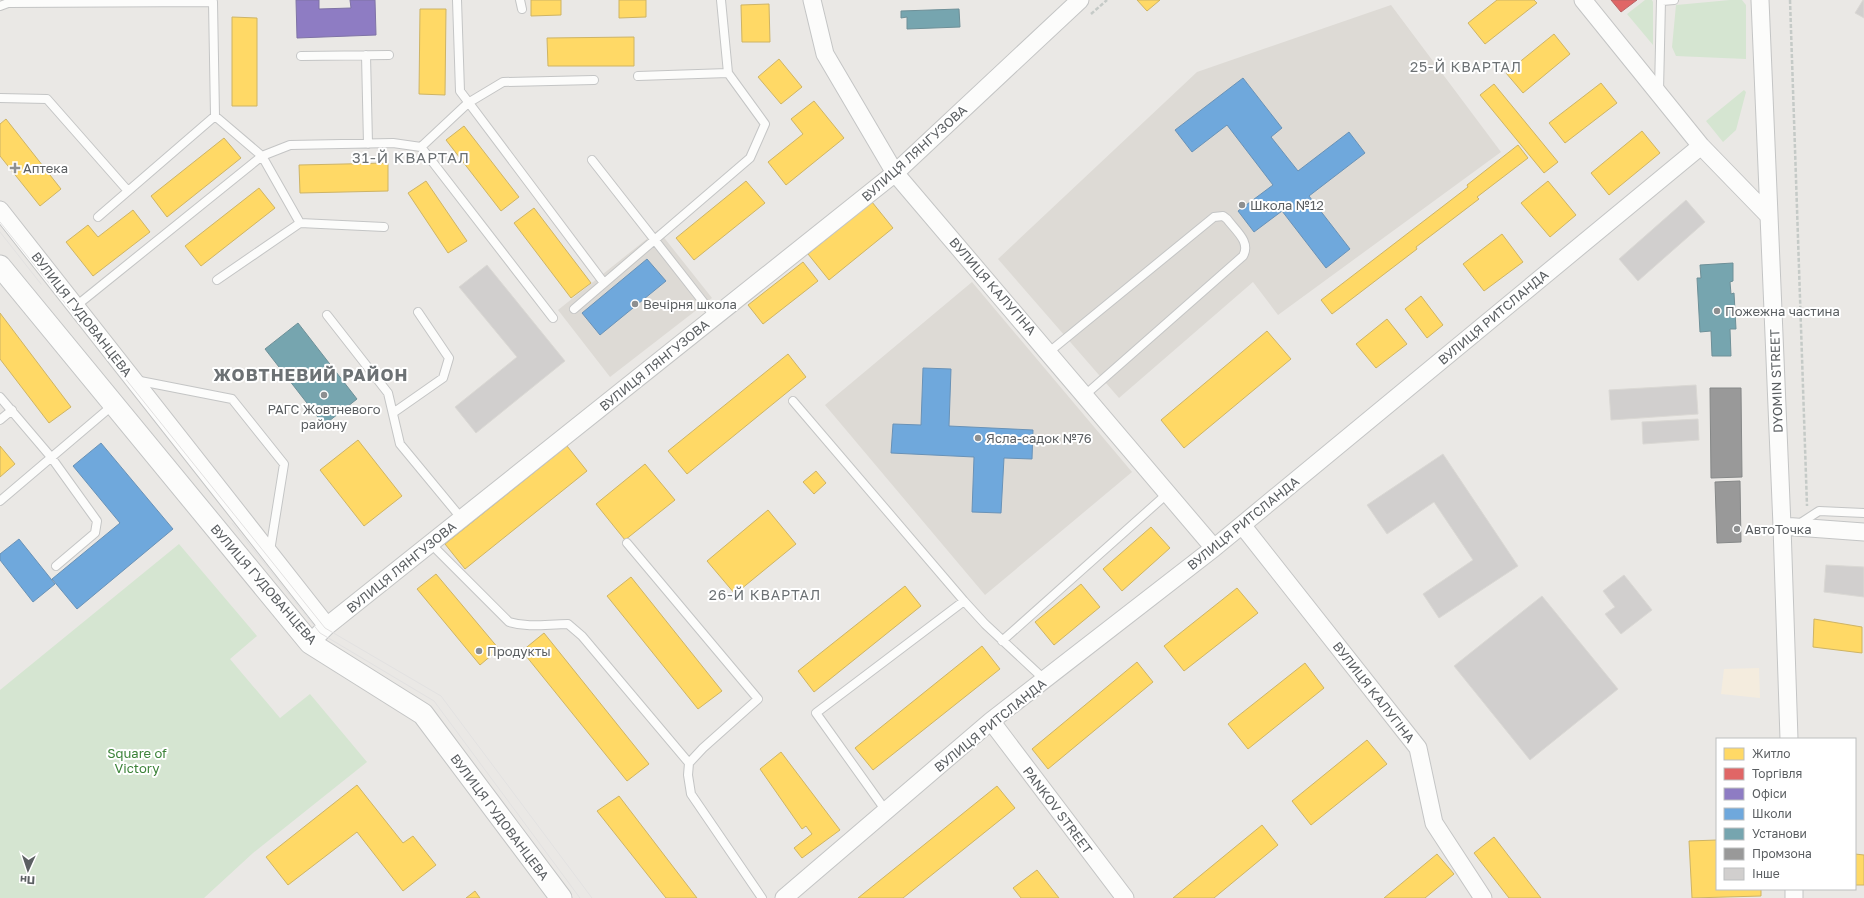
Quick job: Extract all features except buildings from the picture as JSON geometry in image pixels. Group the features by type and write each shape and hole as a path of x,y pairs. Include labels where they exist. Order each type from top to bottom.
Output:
{"street":[{"name":"ВУЛИЦЯ КАЛУГІНА","path":"812,0 825,54 895,173 1049,352 1214,548"},
{"name":"ВУЛИЦЯ ЛЯНГУЗОВА","path":"310,643 327,626 895,173 1080,0"},
{"path":"1583,0 1701,146 1769,216"},
{"name":"DYOMIN STREET","path":"1760,0 1769,216 1788,527 1789,738"},
{"name":"ВУЛИЦЯ РИТСЛАНДА","path":"784,898 991,721 1214,548 1701,146"},
{"name":"ВУЛИЦЯ ГУДОВАНЦЕВА","path":"0,210 327,626"},
{"name":"ВУЛИЦЯ ГУДОВАНЦЕВА","path":"0,266 310,643 423,714 561,898"},
{"name":"ВУЛИЦЯ КАЛУГІНА","path":"1242,525 1418,748 1434,823 1484,898"},
{"path":"1788,527 1864,532"},
{"name":"PANKOV STREET","path":"991,721 1125,898"}],"lane":[{"path":"457,0 460,91 604,283"},
{"path":"520,0 522,9"},
{"path":"574,309 750,158 765,124 728,73 721,0"},
{"path":"1659,94 1661,1 1674,0"},
{"path":"0,6 8,3 213,2 215,116 262,156 300,223"},
{"path":"366,55 368,144"},
{"path":"301,56 389,55"},
{"path":"638,76 728,73"},
{"path":"421,147 468,103 504,82 594,80"},
{"path":"0,98 47,100 128,191"},
{"path":"98,217 215,116"},
{"path":"76,306 262,156 290,145 393,143 421,147 553,318"},
{"path":"592,160 715,317"},
{"path":"1049,352 1214,218 1223,216 1227,219 1246,243 1246,251 1243,256 1085,395"},
{"path":"217,280 300,223 384,227"},
{"path":"393,413 443,378 449,358 418,312"},
{"path":"327,315 388,393 400,444 462,518"},
{"path":"134,379 232,399 284,464 269,552"},
{"path":"0,397 51,457 97,521 96,534 56,566"},
{"path":"793,401 964,601 1002,641 1044,680"},
{"path":"0,501 113,404"},
{"path":"0,420 12,410"},
{"path":"1002,641 1168,493"},
{"path":"1788,527 1819,511 1864,513"},
{"path":"627,543 758,699 688,763"},
{"path":"431,544 509,622 522,626 568,624 582,636 688,763 691,794 762,898"},
{"path":"886,811 816,713 964,601"}],"path":[{"path":"1790,0 1808,518"}],"shaded area":[{"name":"Школа №12","path":"1391,5 1501,152 1278,315 1253,282 1119,398 998,259 1197,72"},
{"name":"Вечірня школа","path":"658,230 712,298 610,377 558,310"},
{"name":"Ясла-садок №76","path":"972,282 1132,472 985,595 825,405"},
{"path":"1759,668 1760,698 1721,694 1724,669"}],"green space":[{"path":"1645,0 1652,0 1653,2 1653,45 1627,14"},
{"path":"1742,0 1746,5 1746,59 1676,56 1672,47 1676,5"},
{"path":"1744,90 1746,92 1736,130 1723,142 1706,121"},
{"name":"Square of Victory","path":"179,544 257,636 230,659 280,718 310,694 367,762 253,853 204,898 0,898 0,690"}],"tram line":[{"path":"0,222 325,628 441,696 592,898"},
{"path":"0,232 41,284"},
{"path":"232,523 320,633 434,701 580,898"}],"place":[{"name":"Аптека","path":"15,168"},
{"name":"Школа №12","path":"1242,205"},
{"name":"Вечірня школа","path":"635,304"},
{"name":"Пожежна частина","path":"1717,311"},
{"name":"РАГС Жовтневого району","path":"324,395"},
{"name":"Ясла-садок №76","path":"978,438"},
{"name":"АвтоТочка","path":"1737,529"},
{"name":"Продукты","path":"479,651"}],"district":[{"name":"25-Й КВАРТАЛ","path":"1466,67"},
{"name":"31-Й КВАРТАЛ","path":"411,158"},
{"name":"ЖОВТНЕВИЙ РАЙОН","path":"311,375"},
{"name":"26-Й КВАРТАЛ","path":"765,595"}]}
